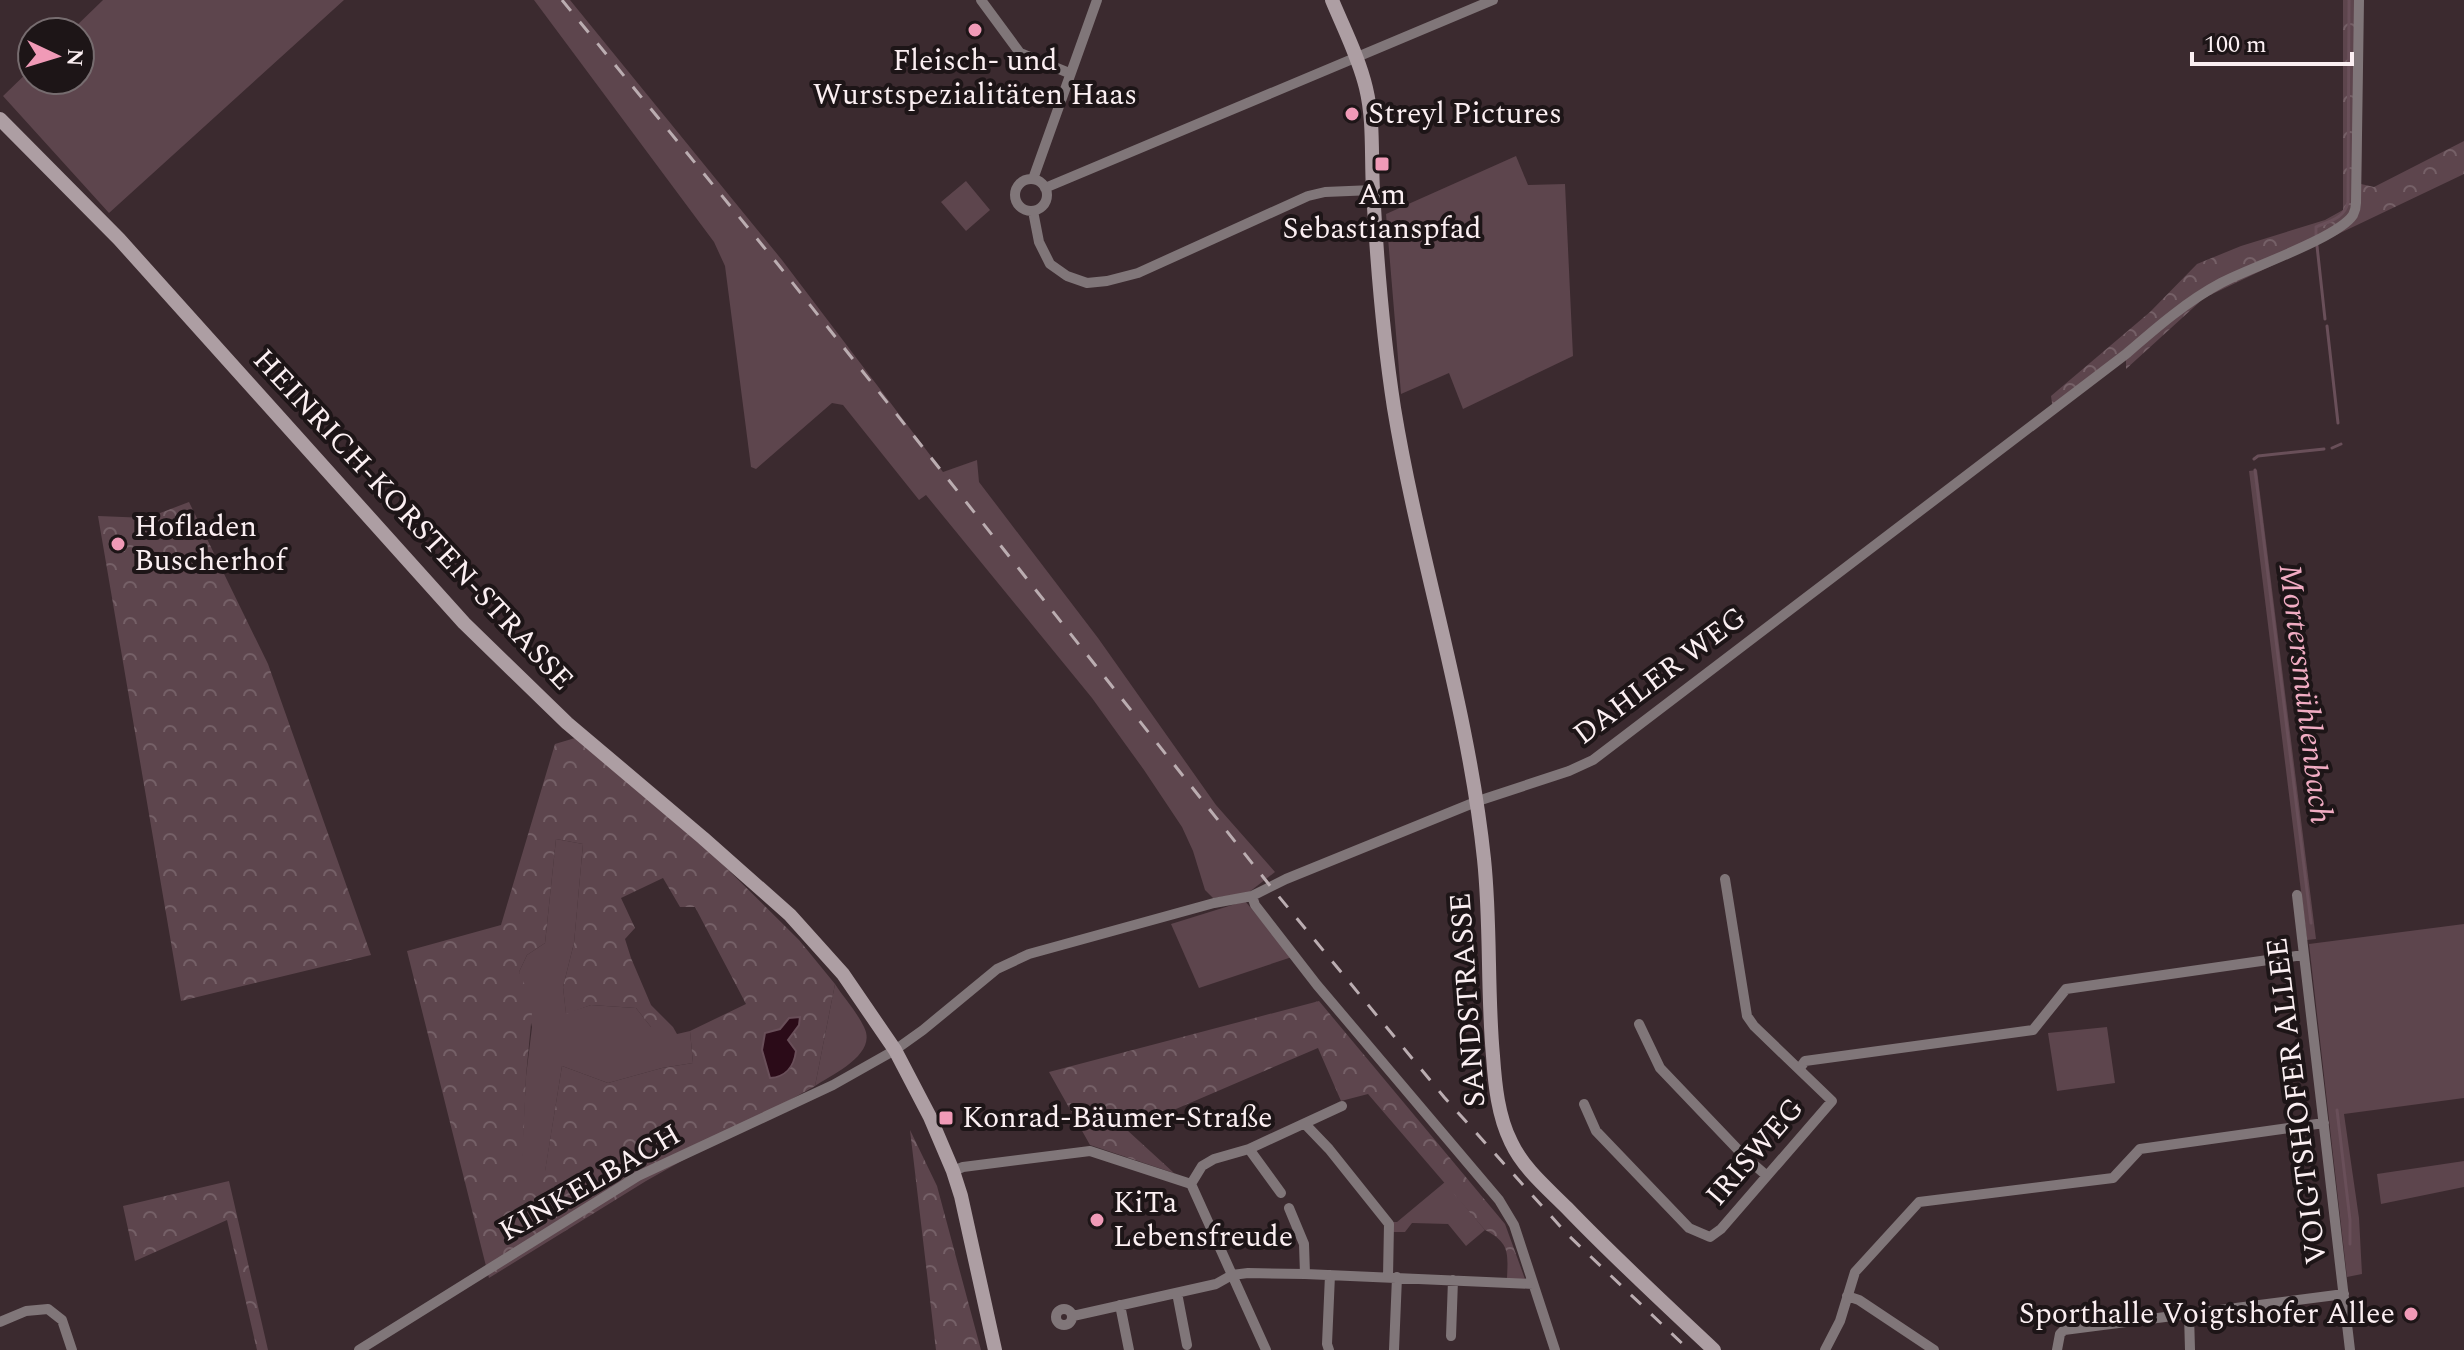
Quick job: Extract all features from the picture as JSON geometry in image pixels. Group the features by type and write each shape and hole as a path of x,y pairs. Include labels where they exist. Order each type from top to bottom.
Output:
{"street":[{"path":"981,0 1020,53 1069,73"},
{"path":"1033,179 1097,0"},
{"name":"SANDSTRASSE","path":"1332,0 1357,58 1371,113 1373,190 1394,405 1411,498 1478,801 1488,905 1490,1027 1500,1110 1510,1140 1523,1163 1609,1252 1714,1350"},
{"path":"1045,188 1493,0"},
{"name":"DAHLER WEG","path":"895,1050 997,969 1029,954 1214,903 1252,896 1286,879 1478,801 1593,760 2161,324 2219,284 2342,226 2353,215 2356,203 2359,0"},
{"name":"HEINRICH-KORSTEN-STRASSE","path":"0,119 119,239 493,653 567,723 703,838 807,932 843,974 895,1050 930,1117 953,1171 995,1350"},
{"path":"1033,179 1045,188 1047,198 1033,211 1020,207 1014,195 1022,181 1033,179"},
{"path":"1033,211 1039,242 1050,264 1067,276 1087,283 1138,273 1308,196 1325,192 1373,190"},
{"path":"1725,879 1747,1016 1800,1068 1805,1061 2033,1030 2066,989 2303,955"},
{"name":"VOIGTSHOFER ALLEE","path":"2297,895 2350,1350"},
{"path":"1252,896 1255,905 1317,985 1499,1200 1514,1225 1555,1350"},
{"path":"1639,1024 1660,1068 1767,1176"},
{"name":"KINKELBACH","path":"359,1350 638,1176 833,1085 895,1050"},
{"name":"IRISWEG","path":"1584,1104 1596,1131 1689,1228 1710,1237 1721,1229 1832,1101 1800,1068"},
{"path":"1191,1184 1202,1166 1214,1159 1249,1149 1342,1106"},
{"path":"1825,1350 1840,1321 1855,1272 1919,1202 2113,1178 2140,1149 2324,1123"},
{"path":"1305,1124 1389,1224 1394,1350"},
{"path":"1249,1149 1281,1193"},
{"path":"953,1171 963,1167 1090,1151 1191,1184 1266,1350"},
{"path":"1289,1208 1304,1244 1305,1274"},
{"path":"1073,1316 1216,1284 1232,1275 1248,1273 1533,1284"},
{"path":"1329,1350 1330,1275"},
{"path":"1451,1336 1453,1280"},
{"path":"1177,1293 1187,1345"},
{"path":"2057,1350 2062,1332 2344,1294"},
{"path":"1847,1296 1859,1300 1934,1350"},
{"path":"1120,1305 1129,1350"},
{"path":"0,1322 26,1311 48,1309 62,1320 72,1350"},
{"path":"2189,1314 2190,1350"}],"green space":[{"path":"103,0 344,0 109,213 3,96 16,83 16,96 96,96 96,16 86,16"},
{"path":"534,0 570,0 782,260 943,472 977,460 979,482 1098,638 1216,805 1275,872 1248,893 1213,898 1205,890 1182,827 1092,698 926,495 919,500 843,405 832,403 756,469 751,467 725,266 714,242"},
{"path":"2343,0 2363,0 2361,184 2374,187 2464,141 2464,174 2204,298 2126,369 2126,355 2053,410 2051,396 2150,312 2197,264 2241,246 2325,220 2343,210"},
{"path":"1516,156 1528,185 1565,184 1573,356 1463,409 1449,373 1401,394 1386,214"},
{"path":"966,181 990,210 966,231 941,202"},
{"path":"2257,470 2316,939 2307,940 2249,471"},
{"path":"189,502 268,664 371,955 181,1001 98,516 147,518"},
{"path":"575,738 695,837 799,940 835,984 815,1086 646,1181 489,1278 407,951 501,925 555,744","holes":["556,839 583,844 574,943 563,987 566,1014 591,1005 636,1008 651,1027 673,1027 651,1005 631,958 625,939 635,928 621,898 663,878 680,907 695,907 746,1004 690,1031 693,1063 608,1083 562,1066 545,1171 522,1177 533,1003 519,972 527,955 545,943"]},
{"path":"556,839 583,844 574,943 563,987 566,1013 591,1005 636,1008 651,1027 673,1027 677,1034 690,1031 693,1063 608,1083 562,1066 545,1172 521,1178 526,1076 532,1027 519,972 527,955 545,943"},
{"path":"1245,901 1292,957 1199,988 1171,924"},
{"path":"2464,924 2464,1098 2344,1114 2359,1218 2362,1274 2347,1277 2309,944"},
{"path":"835,984 861,1021 867,1037 865,1046 852,1062 815,1086"},
{"path":"1319,1001 1505,1224 1525,1279 1507,1279 1507,1255 1503,1244 1485,1230 1368,1094 1341,1101 1318,1048 1127,1130 1174,1173 1090,1145 1049,1072"},
{"path":"2107,1027 2115,1083 2057,1091 2048,1033"},
{"path":"910,1130 937,1186 981,1350 936,1350"},
{"path":"2464,1161 2464,1187 2381,1204 2377,1174"},
{"path":"229,1181 268,1350 257,1350 227,1220 135,1261 123,1206"},
{"path":"1445,1182 1485,1230 1466,1246 1448,1224 1412,1223 1405,1232 1391,1232 1392,1222 1397,1222"}],"shaded area":[{"path":"800,1017 799,1025 788,1040 796,1051 793,1062 784,1073 770,1078 762,1050 765,1033 780,1029 789,1018"}],"waterway":[{"name":"Mortersmühlenbach","path":"2316,235 2316,227 2340,215 2348,202 2349,0"},
{"name":"Mortersmühlenbach","path":"2317,246 2325,319"},
{"name":"Mortersmühlenbach","path":"2327,326 2338,423"},
{"name":"Mortersmühlenbach","path":"2332,448 2341,444"},
{"name":"Mortersmühlenbach","path":"2254,459 2258,456 2324,449"},
{"name":"Mortersmühlenbach","path":"2255,470 2311,923"},
{"name":"Mortersmühlenbach","path":"2337,1110 2350,1244"}],"railway":[{"path":"562,0 776,262 1271,887 1444,1097 1568,1235 1689,1350"}],"place":[{"name":"Fleisch- und Wurstspezialitäten Haas","path":"975,30"},
{"name":"Streyl Pictures","path":"1352,114"},
{"name":"Am Sebastianspfad","path":"1382,164"},
{"name":"Hofladen Buscherhof","path":"118,544"},
{"name":"Konrad-Bäumer-Straße","path":"946,1118"},
{"name":"KiTa Lebensfreude","path":"1097,1220"},
{"name":"Sporthalle Voigtshofer Allee","path":"2411,1314"}]}
